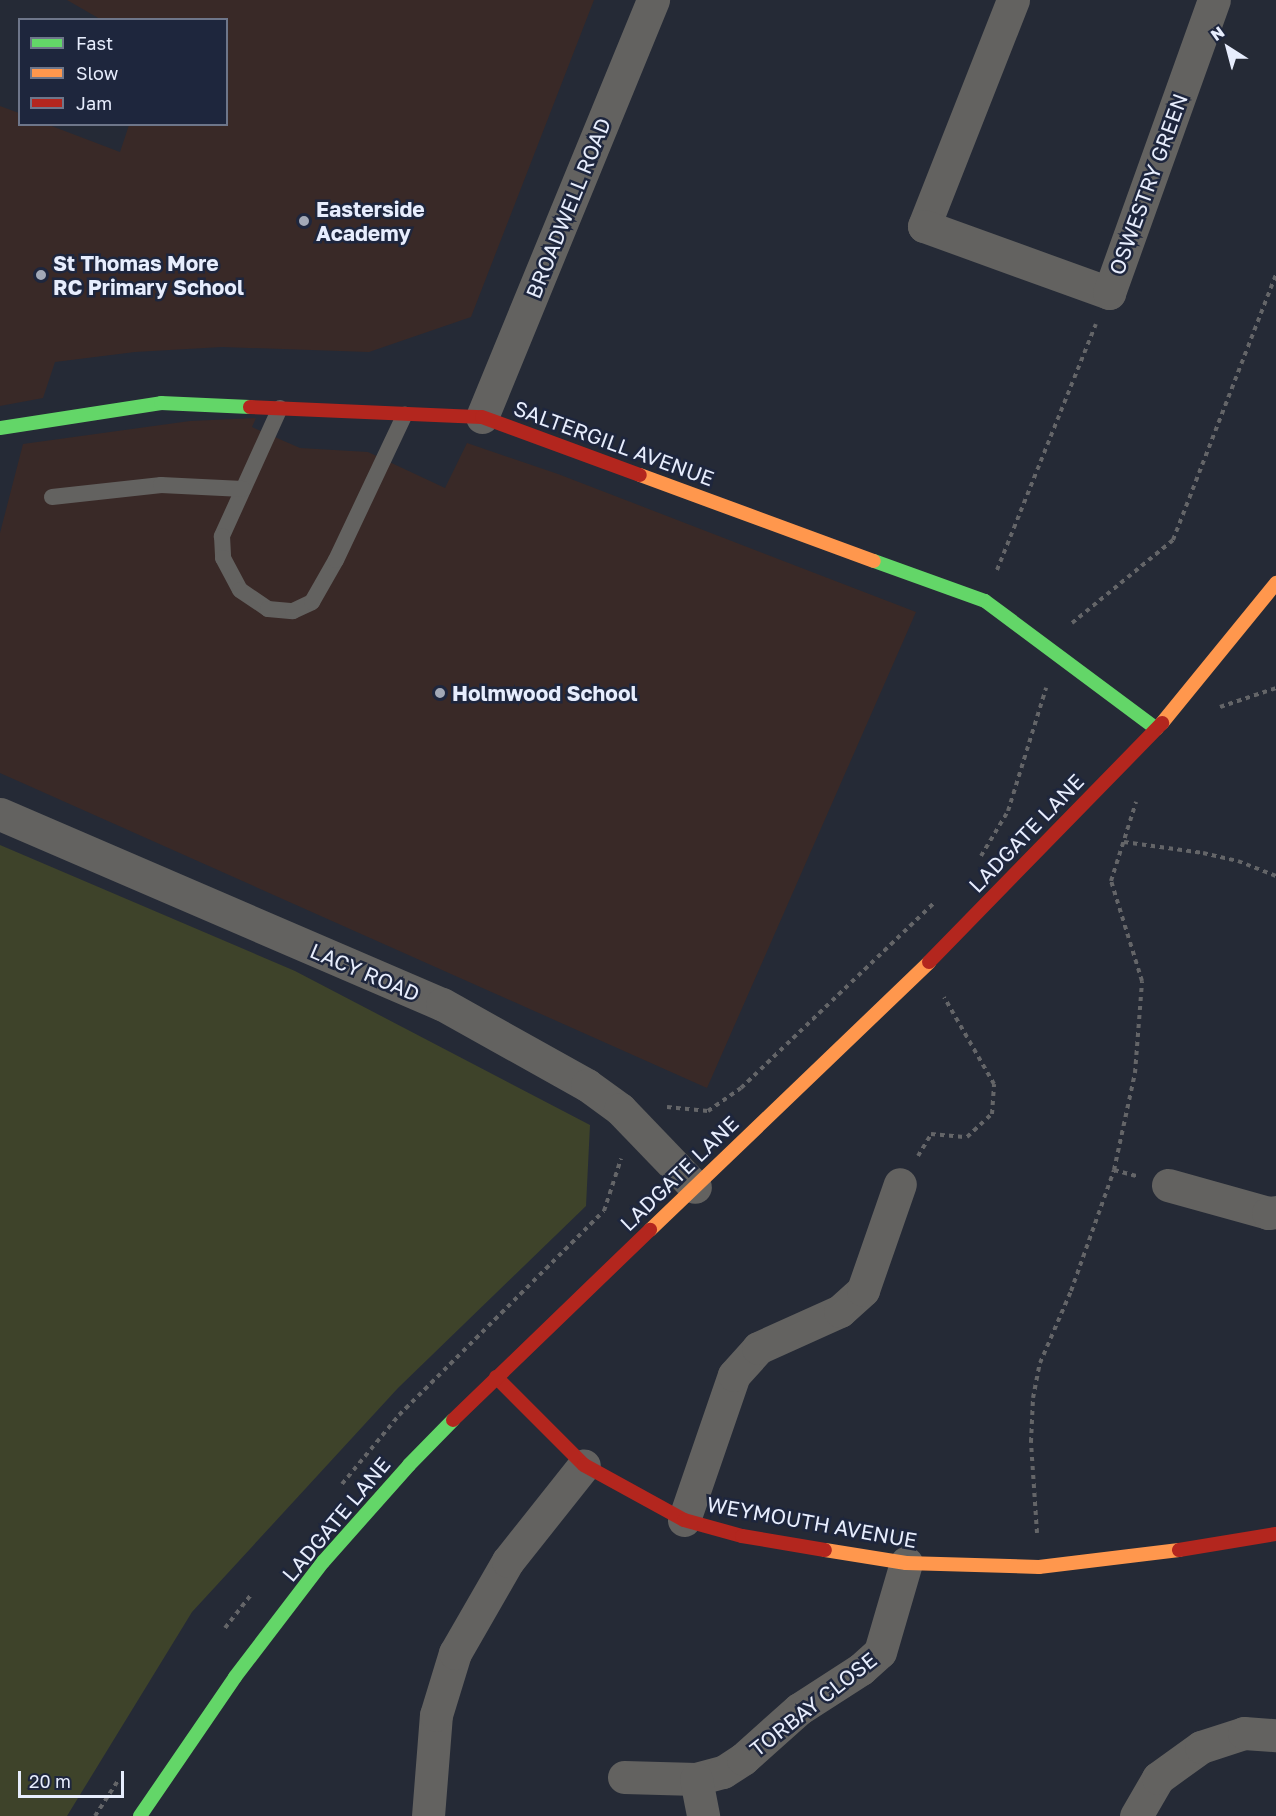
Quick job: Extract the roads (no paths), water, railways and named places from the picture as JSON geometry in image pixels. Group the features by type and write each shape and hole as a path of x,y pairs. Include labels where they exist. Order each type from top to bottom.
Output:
{"street":[{"name":"BROADWELL ROAD","path":"482,417 653,0"},
{"name":"OSWESTRY GREEN","path":"1008,2 924,226 1109,293 1214,0"},
{"name":"SALTERGILL AVENUE","path":"0,428 161,403 482,417 985,601 1157,729"},
{"name":"LADGATE LANE","path":"140,1816 235,1677 323,1562 409,1465 496,1377 926,964 1157,729 1276,583"},
{"name":"LACY ROAD","path":"0,814 442,1004 587,1085 620,1109 694,1187"},
{"path":"684,1520 734,1375 758,1348 840,1311 863,1290 900,1184"},
{"path":"1168,1185 1268,1213 1276,1212"},
{"name":"WEYMOUTH AVENUE","path":"496,1377 584,1465 684,1520 742,1536 906,1563 1039,1567 1126,1558 1276,1534"},
{"path":"428,1816 436,1716 455,1653 508,1561 584,1465"},
{"name":"TORBAY CLOSE","path":"624,1777 696,1779 723,1772 743,1759 799,1709 861,1669 880,1652 906,1563"},
{"path":"1136,1816 1158,1778 1201,1747 1244,1733 1276,1735"},
{"path":"696,1779 702,1816"}],"lane":[{"path":"280,408 222,536 223,558 240,590 268,609 293,611 312,602 405,414"},
{"path":"52,497 161,485 243,489"}],"place":[{"name":"Easterside Academy","path":"304,221"},
{"name":"St Thomas More RC Primary School","path":"41,275"},
{"name":"Holmwood School","path":"440,693"}]}
